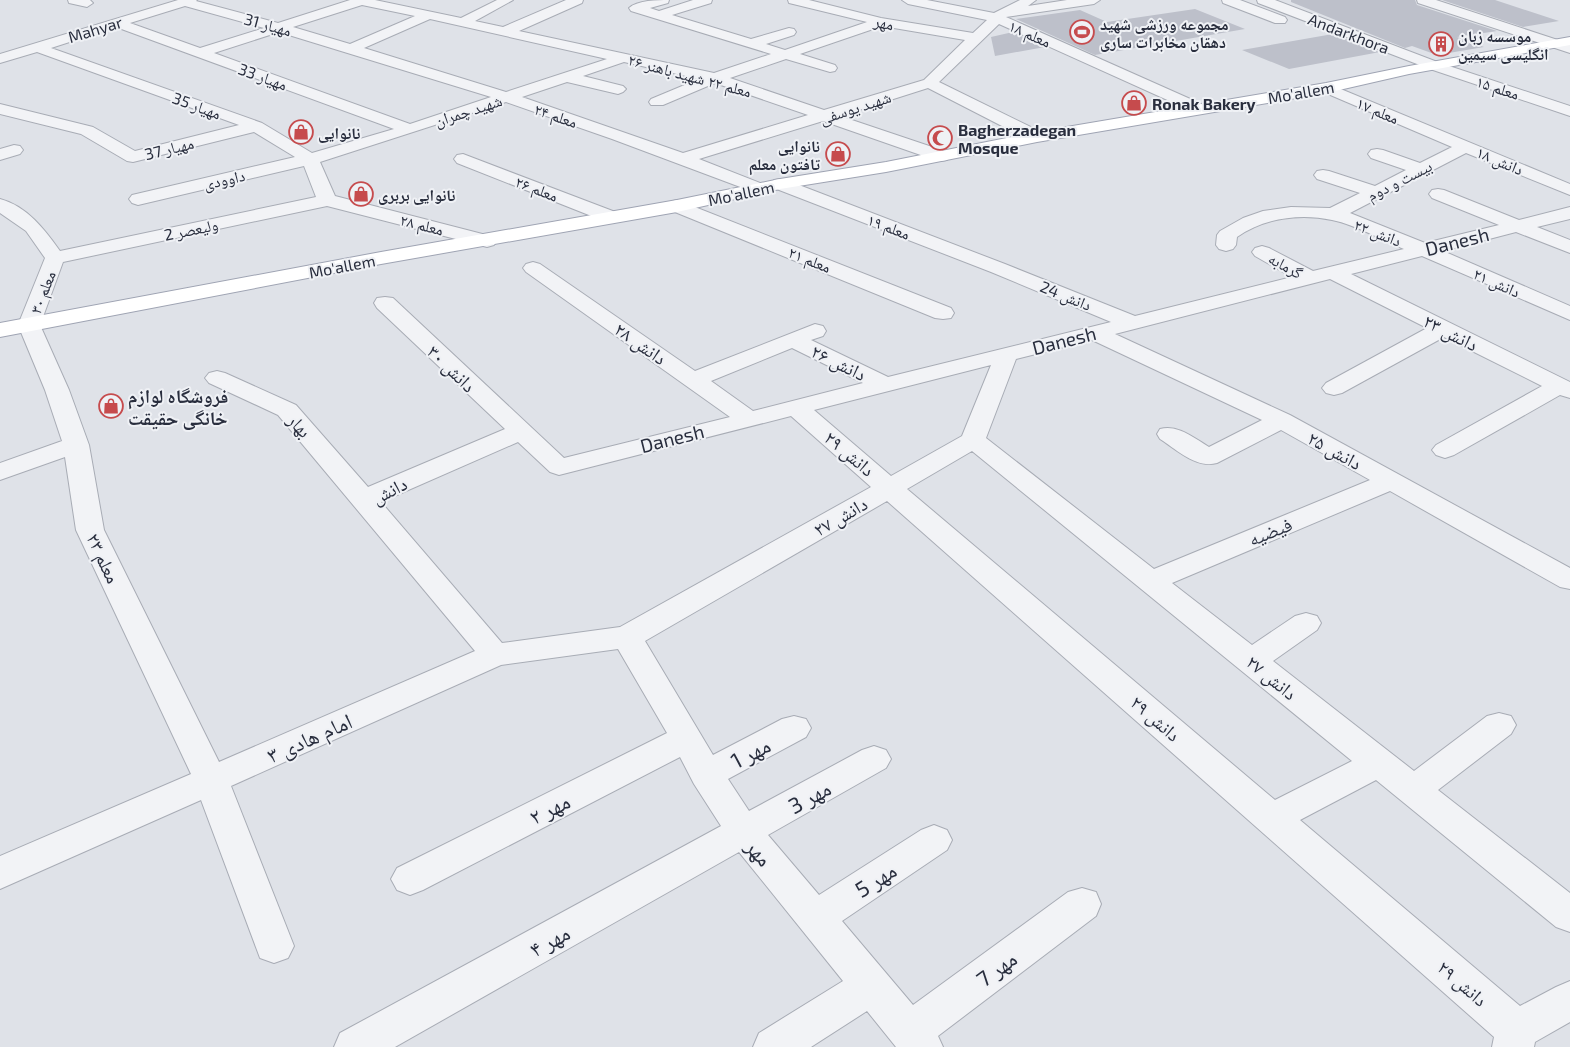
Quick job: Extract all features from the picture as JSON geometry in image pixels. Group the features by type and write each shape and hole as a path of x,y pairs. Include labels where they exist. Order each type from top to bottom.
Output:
{"main road":[{"name":"Mo'allem","path":"0,330 381,258 487,241 677,206 780,184 1037,137 1326,88 1409,70 1565,45"}],"street":[{"path":"200,53 358,0"},
{"name":"معلم ۲۲ شهید باهنر ۲۶","path":"358,0 715,78 941,156"},
{"path":"463,22 507,0"},
{"path":"504,32 577,0"},
{"path":"663,0 636,8 830,68"},
{"path":"658,15 706,0"},
{"name":"مهر","path":"794,0 881,22 976,38"},
{"name":"معلم ۱۸","path":"908,0 1000,16 1200,109"},
{"name":"شهید یوسفی","path":"683,159 930,83 1000,16 1030,0"},
{"path":"1000,16 1094,0"},
{"path":"1228,0 1409,70"},
{"name":"Andarkhora","path":"1263,0 1435,66"},
{"path":"1423,0 1565,45"},
{"name":"مهیار 31","path":"188,1 352,48"},
{"name":"Mahyar","path":"0,60 36,47 188,1"},
{"path":"352,48 429,15"},
{"path":"699,28 722,20"},
{"path":"657,102 715,78 881,22"},
{"name":"مهیار 33","path":"117,23 410,129"},
{"path":"64,30 78,34"},
{"path":"750,44 790,32"},
{"name":"مهیار 35","path":"36,47 256,126 310,159"},
{"name":"معلم ۲۴","path":"352,48 683,159 759,189"},
{"name":"شهید چمران","path":"310,159 410,129 624,57"},
{"name":"معلم ۱۵","path":"1435,66 1566,109"},
{"path":"567,77 618,89"},
{"path":"930,83 1037,137"},
{"name":"معلم ١٧","path":"1326,88 1430,131"},
{"name":"مهیار 37","path":"0,109 87,130 134,157 256,126"},
{"name":"دانش ١٨","path":"1430,131 1570,190"},
{"name":"بیست و دوم","path":"1332,214 1466,146"},
{"path":"1377,154 1422,169"},
{"path":"310,159 327,200"},
{"name":"داوودی","path":"138,200 310,159"},
{"name":"معلم ۲۶","path":"463,159 611,218"},
{"path":"1324,175 1376,192"},
{"name":"معلم ۱۹","path":"780,184 998,268"},
{"path":"1438,194 1570,247"},
{"name":"معلم ۲۸","path":"327,200 487,241"},
{"name":"ولیعصر 2","path":"55,258 327,200"},
{"path":"0,205 33,226 55,258"},
{"name":"معلم ۲۱","path":"677,206 943,313"},
{"path":"1226,245 1227,235 1239,225 1264,215 1296,213 1332,214"},
{"name":"Danesh","path":"520,432 559,467 1570,213"},
{"name":"دانش ۲۲","path":"1332,214 1424,250"},
{"name":"دانش ٢١","path":"1424,250 1570,314"},
{"name":"گرمابه","path":"1262,252 1310,278"},
{"name":"معلم ۳۰","path":"29,325 55,258"},
{"name":"دانش ۲۸","path":"533,268 749,419"},
{"name":"دانش 24","path":"998,268 1133,323"},
{"name":"دانش ٢٣","path":"1332,272 1565,389"},
{"name":"دانش ۳۰","path":"385,303 520,432"},
{"name":"معلم ۲۳","path":"29,325 57,390 76,445 90,530 211,780 274,946"},
{"path":"1334,388 1443,328"},
{"path":"693,380 815,331"},
{"name":"دانش ۲۵","path":"1093,332 1282,420 1570,580"},
{"name":"دانش ۲۶","path":"793,340 885,385"},
{"path":"973,440 1007,354"},
{"name":"بهار","path":"217,378 287,410 364,499"},
{"path":"1445,450 1565,389"},
{"name":"دانش ٢٩","path":"795,407 1272,818 1515,1039"},
{"path":"1169,434 1208,458 1282,420"},
{"name":"دانش","path":"495,655 364,499 520,432"},
{"name":"دانش ۲۷","path":"627,637 973,440"},
{"name":"دانش ٢٧","path":"973,440 1570,915"},
{"path":"0,472 76,445"},
{"name":"فیضیه","path":"1150,580 1391,481"},
{"path":"1251,661 1306,623"},
{"name":"مهر","path":"627,637 687,738 706,775 744,832 916,1040"},
{"name":"امام هادی ٣","path":"0,873 495,655 627,637"},
{"path":"1413,790 1499,724"},
{"name":"مهر 1","path":"706,775 794,728"},
{"name":"مهر ۲","path":"410,879 687,738"},
{"name":"مهر 3","path":"744,832 874,759"},
{"path":"1272,818 1379,763"},
{"name":"مهر ۴","path":"354,1047 744,832"},
{"name":"مهر 5","path":"815,918 934,840"},
{"name":"مهر 7","path":"916,1040 1082,904"},
{"path":"774,1047 871,986"},
{"path":"1515,1039 1570,1000"}],"building":[{"path":"1291,0 1415,0 1417,5 1497,31 1457,37 1484,47 1437,55 1412,46 1405,48 1291,2"},
{"path":"1442,0 1495,0 1559,21 1523,27"},
{"path":"1195,9 1245,29 1095,55 1016,19 1080,10 1107,22"},
{"path":"1013,32 1045,47 995,56 991,37"},
{"path":"1333,34 1380,52 1289,69 1242,50"}],"place":[{"name":"مجموعه ورزشی شهید دهقان مخابرات ساری","path":"1082,32"},
{"name":"موسسه زبان انگلیسی سیمین","path":"1441,44"},
{"name":"Ronak Bakery","path":"1134,103"},
{"name":"نانوایی","path":"301,132"},
{"name":"Bagherzadegan Mosque","path":"940,138"},
{"name":"نانوایی تافتون معلم","path":"838,154"},
{"name":"نانوایی بربری","path":"361,194"},
{"name":"فروشگاه لوازم خانگی حقیقت","path":"111,406"}]}
